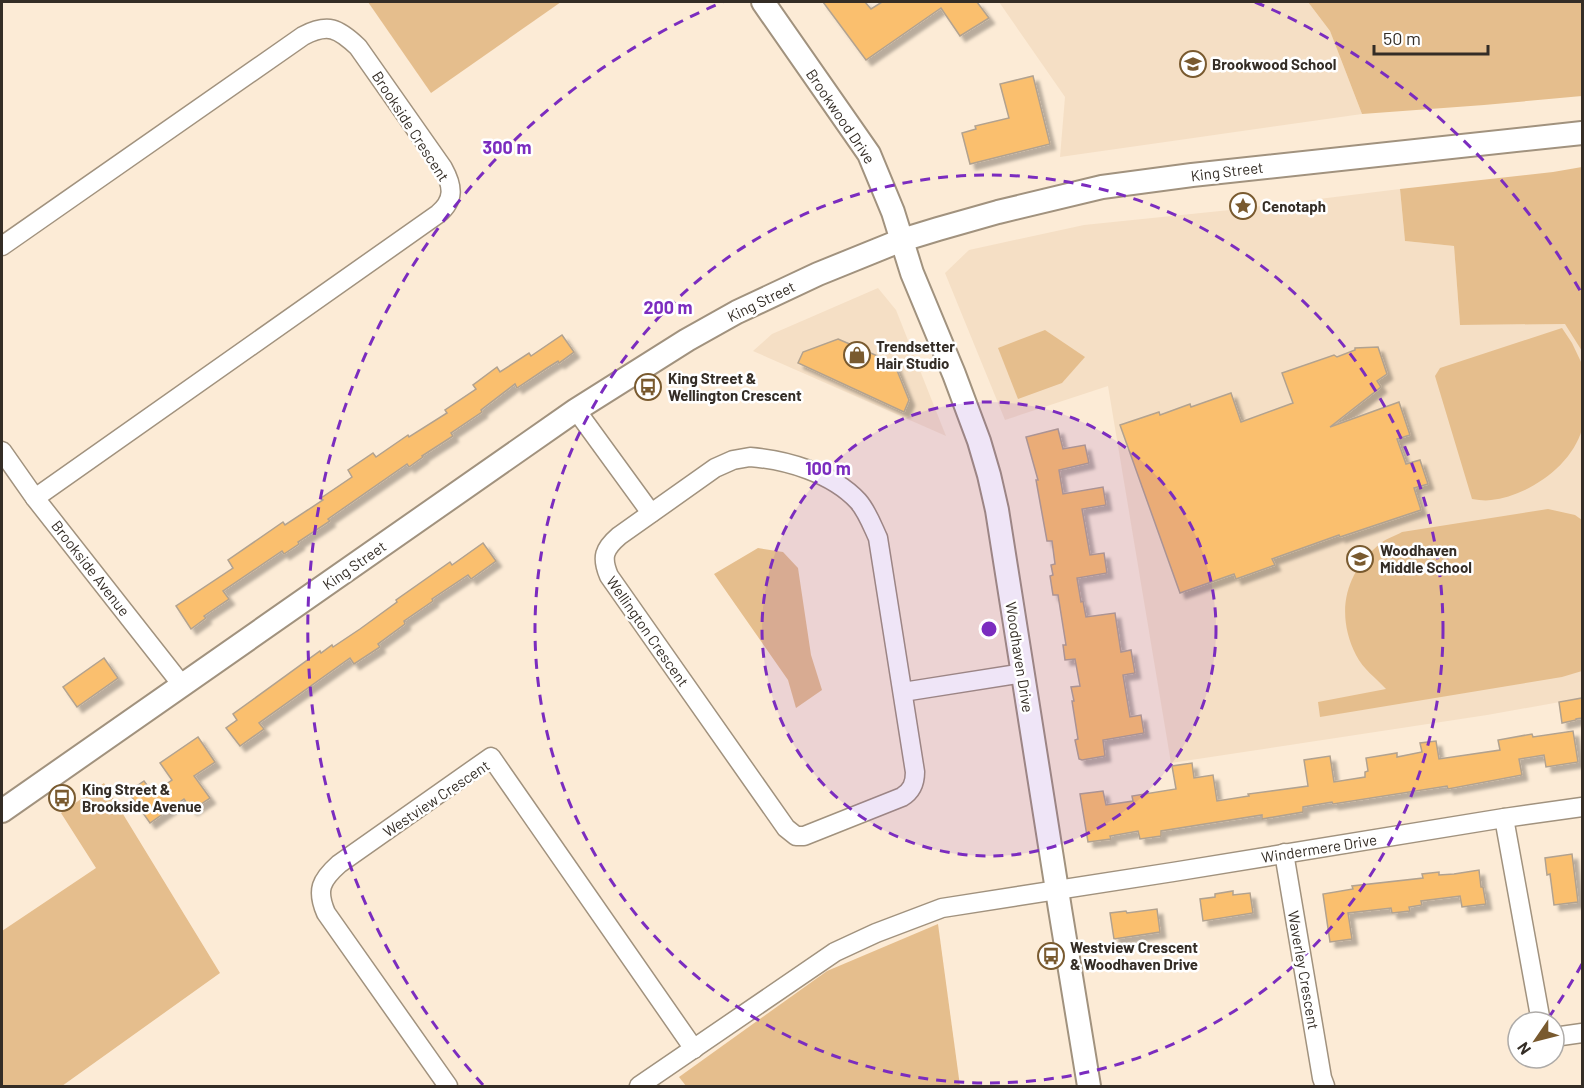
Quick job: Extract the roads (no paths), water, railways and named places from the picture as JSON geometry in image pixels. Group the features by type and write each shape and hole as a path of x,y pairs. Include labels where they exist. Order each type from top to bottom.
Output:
{"street":[{"name":"Brookwood Drive","path":"763,2 869,154 883,185 902,240"},
{"name":"Brookside Crescent","path":"2,246 303,36 322,28 339,33 358,47 442,168 450,187 448,202 438,214 35,498"},
{"name":"King Street","path":"2,811 576,410 687,340 737,312 818,274 902,240 998,212 1102,188 1203,174 1582,133"},
{"name":"Woodhaven Drive","path":"902,240 912,273 975,430 997,510 1089,1086"},
{"path":"576,410 651,513"},
{"name":"Brookside Avenue","path":"2,450 35,498 182,685"},
{"name":"Wellington Crescent","path":"750,457 785,461 842,486 859,502 870,518 878,538 903,692 915,772 913,786 908,793 902,798 810,834 796,836 786,828 609,576 604,554 610,544 651,513 716,468 733,459 750,457"},
{"path":"903,692 1023,673"},
{"name":"Westview Crescent","path":"448,1086 326,913 321,901 321,884 339,864 491,758 694,1049"},
{"name":"Windermere Drive","path":"1057,889 1582,807"},
{"path":"1504,818 1539,1010"},
{"name":"Waverley Crescent","path":"1284,853 1325,1086"},
{"path":"639,1086 852,943 942,908 1057,889"},
{"path":"1566,1035 1582,1033"}],"place":[{"name":"Brookwood School","path":"1193,64"},
{"name":"Cenotaph","path":"1243,206"},
{"name":"Trendsetter Hair Studio","path":"857,355"},
{"name":"King Street & Wellington Crescent","path":"648,387"},
{"name":"Woodhaven Middle School","path":"1360,559"},
{"name":"King Street & Brookside Avenue","path":"62,798"},
{"name":"Westview Crescent & Woodhaven Drive","path":"1051,956"}]}
